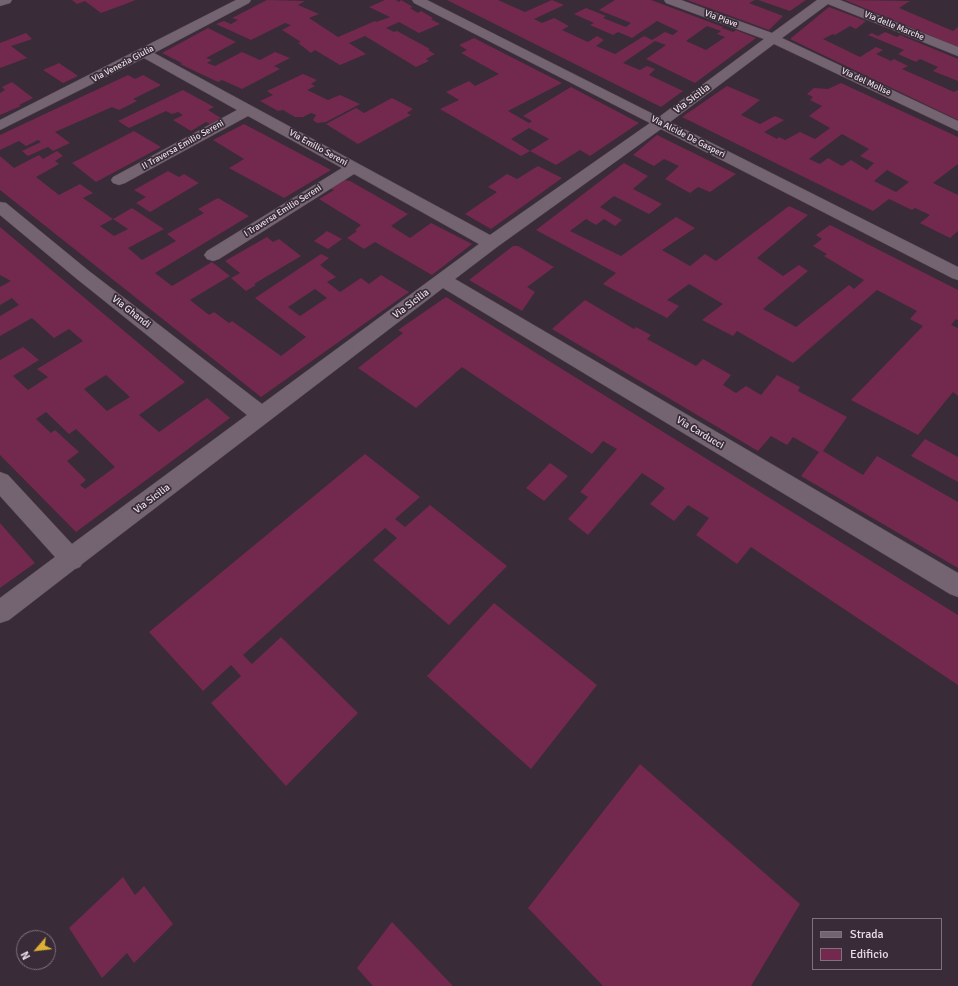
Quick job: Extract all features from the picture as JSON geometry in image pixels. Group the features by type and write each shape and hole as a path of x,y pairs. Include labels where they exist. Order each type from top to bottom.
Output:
{"street":[{"path":"0,2 6,0"},
{"name":"Via Venezia Giulia","path":"0,126 245,0"},
{"name":"Via Alcide De Gasperi","path":"418,0 958,274"},
{"name":"Via Piave","path":"670,0 772,38"},
{"name":"Via Sicilia","path":"0,612 72,560 491,243 660,123 772,38 825,0"},
{"name":"Via delle Marche","path":"829,0 958,52"},
{"name":"Via del Molise","path":"772,38 958,127"},
{"name":"Via Emilio Sereni","path":"144,53 491,243"},
{"name":"II Traversa Emilio Sereni","path":"119,180 248,110"},
{"name":"I Traversa Emilio Sereni","path":"213,255 353,168"},
{"name":"Via Ghandi","path":"0,207 83,275 263,416"},
{"name":"Via Carducci","path":"443,280 958,586"},
{"path":"0,482 72,560"}],"building":[{"path":"72,0 136,0 101,13 85,1 77,4"},
{"path":"267,0 305,1 298,5 319,14 309,18 338,37 375,21 376,22 390,17 369,7 385,0 396,0 399,2 401,0 413,7 410,8 418,13 421,11 440,24 419,33 399,22 386,28 394,32 397,31 430,49 428,50 435,54 426,59 429,61 416,67 365,36 349,43 366,54 340,65 315,50 311,53 298,43 301,42 282,30 291,25 285,23 251,40 216,24 224,21 231,24 238,20 232,18"},
{"path":"447,0 498,0 525,12 552,0 564,5 534,19 542,23 554,18 569,26 562,30 588,42 597,36 604,40 596,46 615,54 644,36 652,40 665,32 673,35 678,31 657,21 632,38 618,32 613,35 590,25 594,23 574,14 586,8 606,16 603,18 626,27 631,23 599,10 615,0 651,0 733,32 736,30 756,38 695,83 646,59 666,45 655,41 623,63 640,70 647,66 655,69 649,75 683,91 661,107","holes":["707,26 721,31 717,34 725,37 706,50 686,41"]},
{"path":"687,0 755,0 749,3 783,16 769,30"},
{"path":"758,0 806,0 790,11"},
{"path":"845,0 910,1 899,8 953,31 958,27 958,47"},
{"path":"829,7 866,21 856,29 850,26 835,35 833,34 823,39 860,57 876,47 883,50 876,54 891,61 894,59 908,66 902,69 954,92 958,90 958,120 790,39"},
{"path":"208,28 236,42 206,58 212,60 207,63 215,66 242,52 260,60 275,52 290,58 274,66 280,69 242,89 222,80 218,82 180,64 182,63 162,53"},
{"path":"885,32 897,37 900,35 958,59 958,81 933,71 938,67 920,59 916,62 898,54 904,50 868,35 872,33 878,36"},
{"path":"26,33 32,39 11,46 27,58 0,68 0,43"},
{"path":"474,38 562,83 508,111 529,123 532,121 523,116 571,87 639,123 590,156 580,150 556,165 530,151 521,156 440,109 459,100 446,92 469,81 475,86 499,74 461,53 467,50 459,45","holes":["529,128 549,139 530,151 511,139"]},
{"path":"59,63 78,76 63,83 43,70"},
{"path":"303,74 317,80 311,84 315,86 307,90 328,100 340,95 360,104 326,122 317,123 313,120 316,115 311,113 303,117 295,117 283,110 278,111 260,101 273,95 267,91"},
{"path":"128,75 135,79 143,75 161,85 133,99 137,101 119,110 112,107 55,132 70,143 53,151 48,147 28,156 22,151 41,142 38,140 26,146 19,141 0,150 0,135"},
{"path":"12,82 33,98 19,105 21,106 0,115 0,93 5,90 2,87"},
{"path":"841,83 958,137 958,164 933,183 958,195 958,231 950,238 920,223 930,215 915,208 912,210 889,199 873,211 682,117 727,86 760,100 741,115 760,124 775,116 784,120 764,132 777,139 779,137 785,140 800,132 815,139 830,128 809,116 822,106 810,100 813,97 807,94 814,88 828,89","holes":["842,134 869,149 860,156 874,163 867,170 851,160 842,166 828,158 820,164 809,159","887,170 909,182 896,192 874,181"]},
{"path":"183,90 214,107 208,110 221,118 210,124 206,122 191,131 173,120 183,115 178,112 172,114 166,111 129,128 118,121"},
{"path":"392,98 413,109 407,113 411,115 358,144 326,124 356,108 364,113"},
{"path":"244,124 331,170 284,198 229,168 244,159 213,140"},
{"path":"134,131 161,147 96,182 72,163"},
{"path":"657,135 736,174 710,192 698,187 690,193 665,179 679,166 664,159 654,166 633,155"},
{"path":"57,151 63,156 55,161 59,164 36,177 59,195 80,184 93,193 83,198 113,219 132,208 164,229 128,248 142,260 176,241 167,234 204,213 198,209 218,198 249,216 155,273 172,286 212,262 230,276 190,300 209,315 214,312 229,323 232,321 281,356 306,337 255,298 321,254 329,258 320,265 336,277 327,282 340,292 361,278 369,284 381,275 409,292 261,397 0,190 0,156 14,168 39,155 43,159","holes":["113,219 128,229 114,236 100,226","315,289 327,298 300,316 288,307"]},
{"path":"624,163 648,176 633,189 662,204 649,214 614,196 600,207 622,220 615,226 604,219 596,225 586,219 570,231 621,256 676,217 695,228 662,250 690,266 705,254 716,261 789,206 808,215 757,258 783,276 799,265 808,271 763,309 796,327 849,285 854,289 864,280 824,256 827,254 813,246 822,239 816,235 830,225 958,290 958,320 956,319 951,325 958,328 958,396 953,392 918,435 851,400 923,326 910,319 917,311 877,290 793,363 737,331 733,336 702,320 723,304 689,284 667,300 679,306 667,318 603,284 616,273 536,230"},
{"path":"538,166 562,178 491,229 465,214 497,192 488,187 507,174 517,179"},
{"path":"168,171 179,177 184,174 199,183 150,212 136,203 146,197 134,190"},
{"path":"344,180 350,181 408,214 391,226 410,238 431,223 472,244 432,275 375,242 364,249 347,238 357,231 355,230 361,225 319,199 334,190 330,188"},
{"path":"0,227 185,382 139,415 159,432 207,398 230,418 76,532 0,455 0,360 23,347 39,360 13,376 28,390 48,377 37,369 83,341 69,329 54,338 32,318 0,336 0,316 19,305 12,298 0,305 0,287 11,281 0,275","holes":["106,375 130,397 107,411 84,389","46,412 69,434 76,429 115,467 85,489 80,485 86,480 67,461 79,452 55,430 51,433 36,419"]},
{"path":"327,231 342,239 328,249 314,241"},
{"path":"267,237 273,242 279,239 301,256 254,284 256,285 246,291 231,278 240,273 225,261"},
{"path":"513,246 518,246 554,267 527,287 535,292 522,311 469,280"},
{"path":"446,297 958,615 958,685 751,547 737,564 696,535 709,518 688,505 674,521 650,504 665,488 642,473 588,535 568,519 588,497 580,492 617,449 603,441 592,454 462,367 416,408 358,368 403,333 398,330"},
{"path":"585,300 634,329 636,327 651,335 647,339 696,366 703,359 731,375 723,385 736,393 746,386 761,395 777,375 800,387 798,391 847,417 823,451 863,475 877,456 958,502 958,568 801,476 819,452 793,437 787,445 771,436 758,451 552,329"},
{"path":"925,439 958,457 958,482 911,456"},
{"path":"365,454 420,497 395,519 405,527 430,505 507,566 449,625 373,560 397,538 385,528 243,655 252,664 281,637 358,713 286,786 211,703 241,676 231,665 203,691 149,632"},
{"path":"550,463 568,476 544,501 526,488"},
{"path":"0,523 35,563 0,588"},
{"path":"494,603 597,685 531,769 427,676"},
{"path":"640,764 800,904 751,986 603,986 528,908"},
{"path":"123,877 135,895 144,886 173,924 134,963 127,953 102,978 69,928"},
{"path":"392,922 452,986 373,986 357,968"}]}
